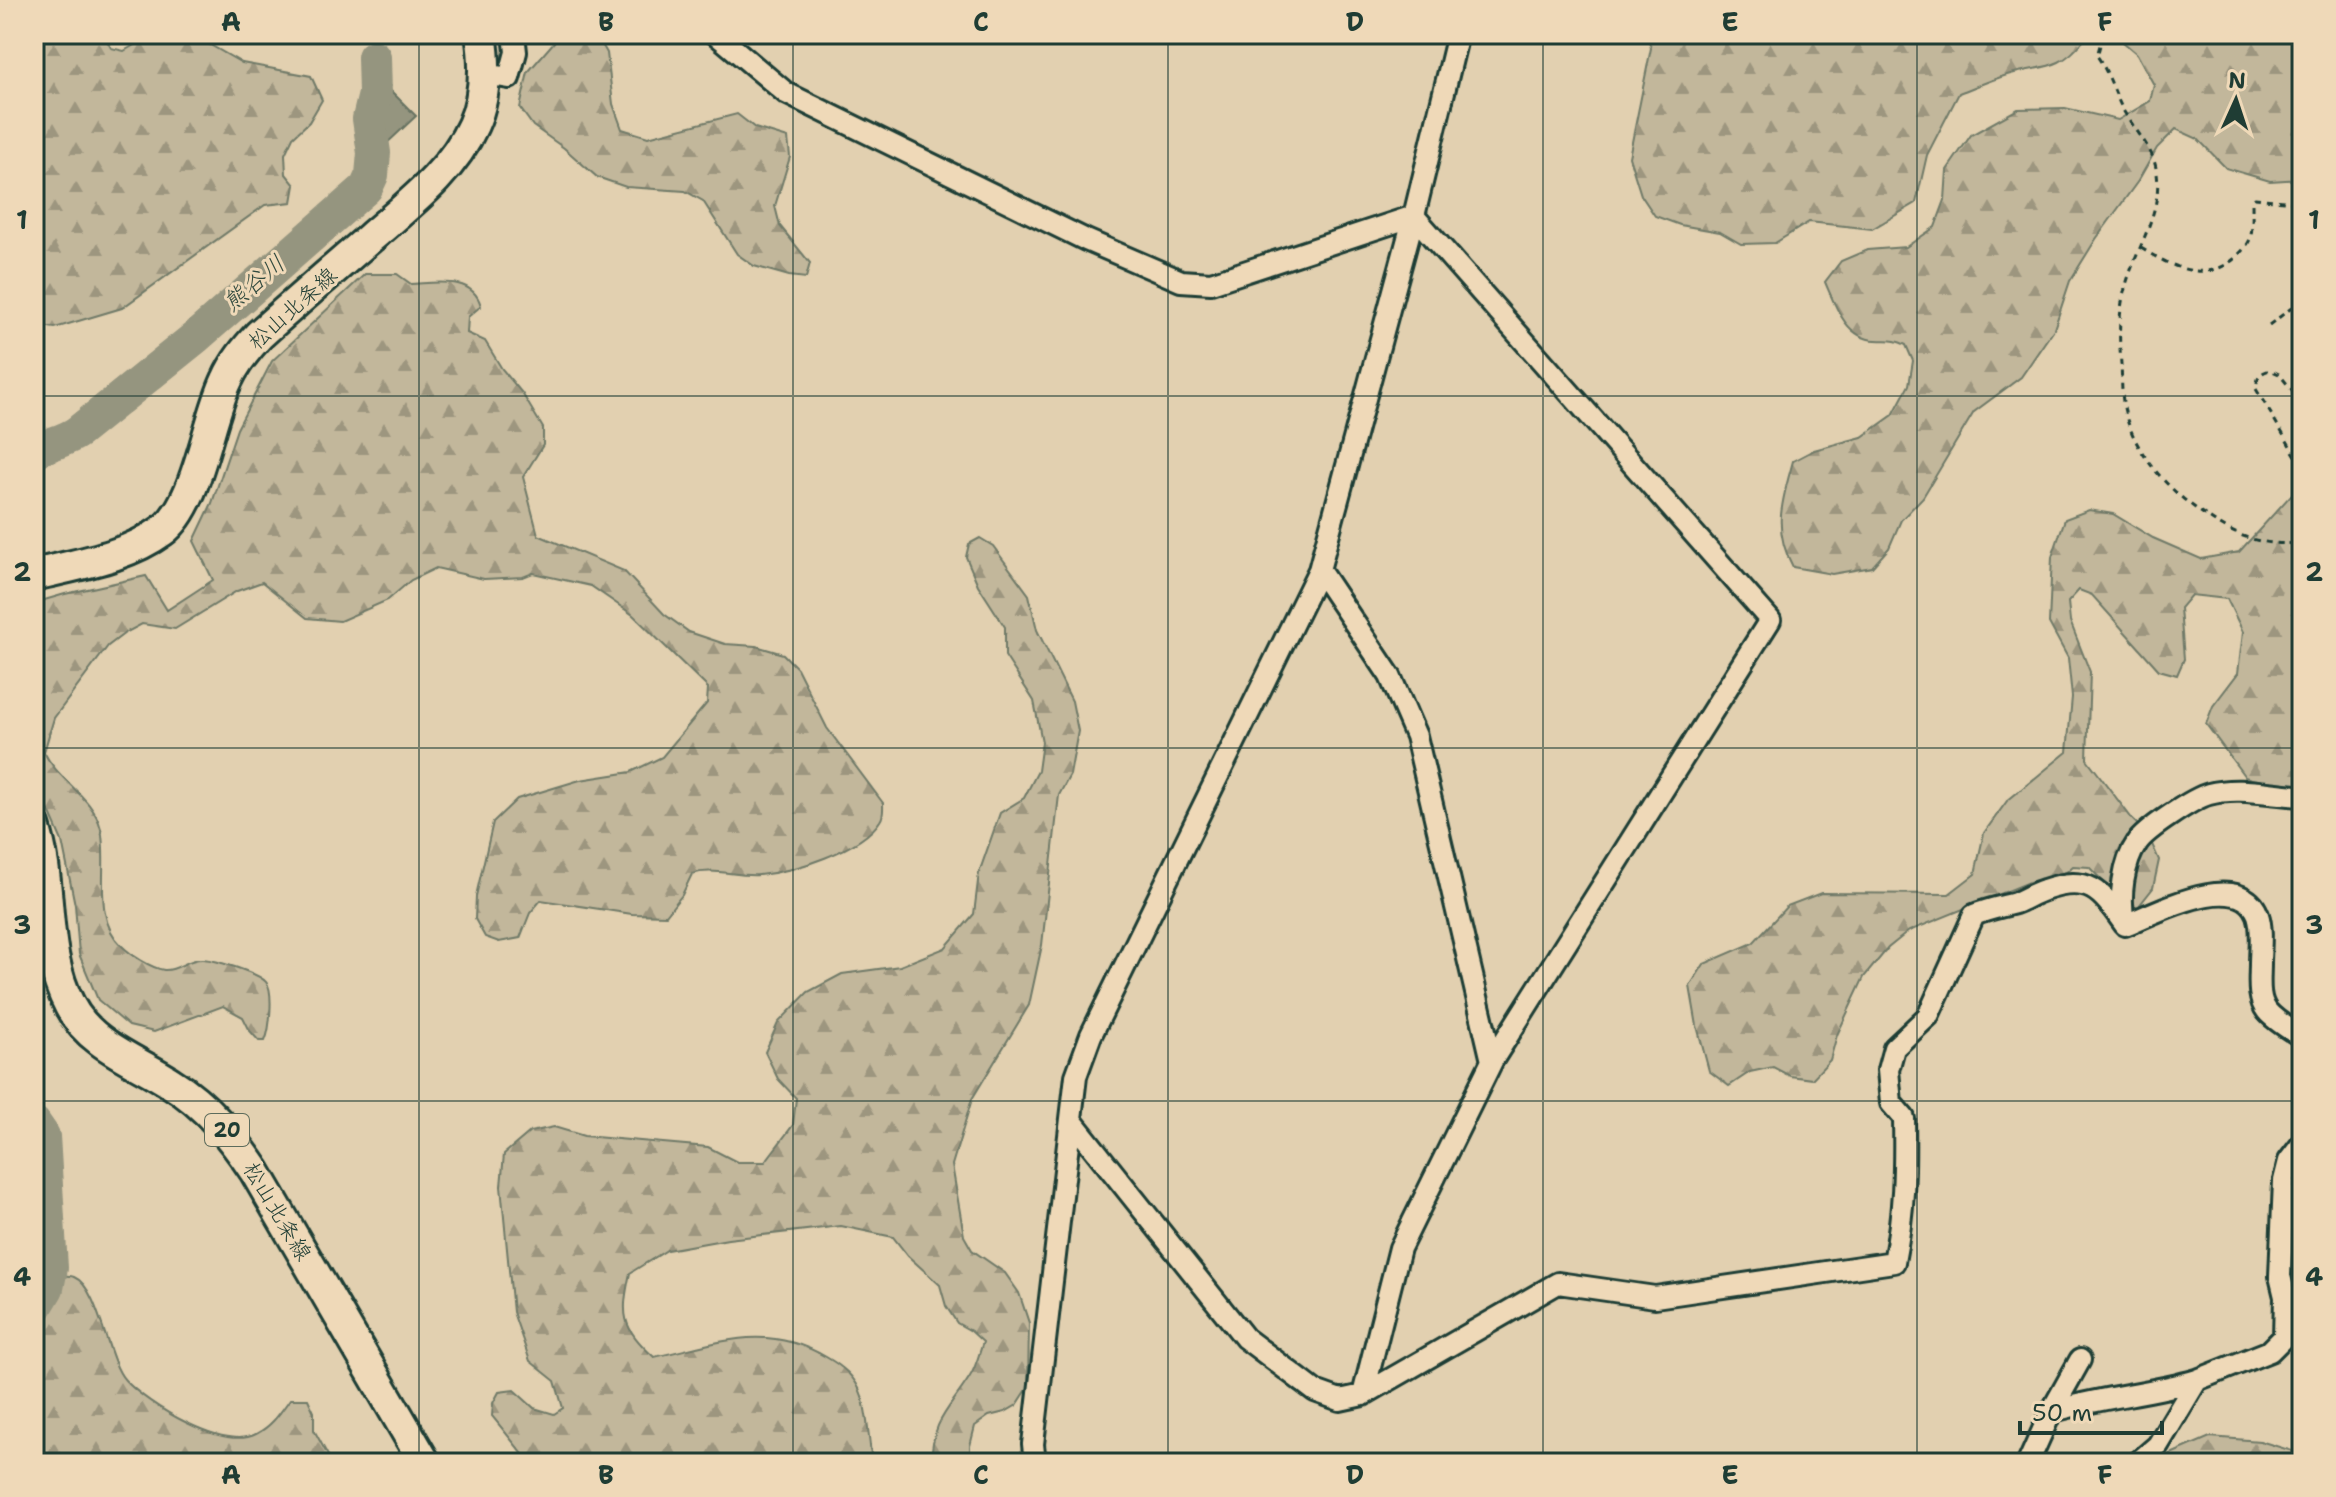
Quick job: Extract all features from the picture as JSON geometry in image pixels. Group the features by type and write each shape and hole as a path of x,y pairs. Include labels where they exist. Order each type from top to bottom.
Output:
{"main road":[{"name":"松山北条線","path":"34,575 125,552 166,529 181,509 192,484 216,407 238,359 259,335 444,171 473,125 485,74 481,34"},
{"name":"松山北条線","path":"34,826 47,877 53,957 71,1008 87,1029 106,1045 172,1083 228,1132 255,1171 425,1463"}],"street":[{"path":"485,74 509,78 516,52 514,34"},
{"path":"716,34 786,93 1086,240 1181,281 1211,283 1414,216"},
{"path":"1035,1463 1033,1444 1076,1076 1091,1035 1319,570 1414,216 1458,34"},
{"path":"1363,1395 1400,1248 1492,1061 1770,620 1414,216"},
{"path":"1319,570 1390,676 1416,736 1492,1061"},
{"path":"2125,925 2121,907 2130,857 2137,841 2175,812 2206,794 2237,790 2302,796"},
{"path":"1072,1121 1245,1338 1315,1391 1340,1400 1363,1395 1558,1283 1655,1297 1894,1262 1906,1181 1904,1118 1891,1103 1888,1070 1894,1048 1928,1016 1974,915 1992,907 2015,903 2045,889 2090,886 2105,895 2125,925"},
{"path":"2125,925 2193,897 2229,892 2245,899 2257,912 2261,929 2259,993 2267,1011 2302,1037"},
{"path":"2051,1412 2083,1402 2154,1391 2197,1380 2270,1351 2284,1337 2285,1297 2280,1276 2284,1181 2289,1161 2302,1144"},
{"path":"2028,1463 2051,1412 2080,1360"},
{"path":"2137,1463 2158,1445 2197,1380"}],"path":[{"path":"2103,34 2097,56 2156,169 2153,209 2126,284 2118,322 2125,411 2134,438 2154,470 2208,518 2237,535 2260,543 2302,543"},
{"path":"2141,248 2168,265 2191,272 2212,270 2230,262 2244,249 2250,238 2252,202 2255,198 2302,201"},
{"path":"2269,325 2302,300"},
{"path":"2302,402 2279,374 2270,370 2257,377 2256,389 2302,466"}],"green space":[{"path":"34,34 106,34 111,48 124,51 151,35 191,34 242,63 311,76 322,100 309,122 293,137 285,154 286,174 295,185 292,202 265,205 122,308 55,328 34,325"},
{"path":"561,34 596,34 607,53 613,104 622,129 648,137 737,114 755,128 788,138 790,157 775,206 780,226 810,263 806,278 754,266 737,254 703,201 685,191 626,187 597,177 533,126 520,108 528,72"},
{"path":"1647,34 2302,34 2302,179 2270,181 2226,168 2198,139 2176,129 2157,148 2070,281 2054,329 2021,377 1974,412 1923,497 1901,520 1889,548 1872,567 1832,574 1793,567 1783,540 1781,515 1793,461 1814,450 1862,437 1893,415 1909,385 1913,361 1906,345 1866,338 1849,327 1825,282 1841,261 1867,250 1906,247 1935,227 1945,200 1947,170 1971,135 2018,109 2065,108 2118,120 2150,101 2154,85 2137,54 2115,35 2084,40 2075,51 2057,63 2007,75 1959,93 1927,155 1916,203 1872,229 1809,222 1775,243 1741,244 1720,232 1680,225 1655,216 1641,195 1629,157 1651,48"},
{"path":"365,274 397,274 411,284 452,283 470,289 477,296 481,306 468,317 467,333 485,341 543,428 543,445 523,477 538,535 624,571 664,614 689,632 725,644 756,646 783,654 797,668 827,728 883,803 882,817 871,832 858,841 807,864 759,875 708,871 692,874 682,895 666,915 632,914 541,900 530,913 520,938 499,942 485,937 475,919 476,896 493,822 517,799 580,780 631,772 662,757 707,703 708,688 633,615 591,586 533,573 523,577 484,579 436,568 411,580 388,600 340,621 307,618 262,582 237,591 175,629 142,624 125,633 108,646 54,718 44,752 97,817 103,843 104,906 107,921 122,946 147,964 164,970 203,959 236,968 262,978 270,993 265,1041 259,1041 243,1017 223,1006 154,1032 129,1026 98,1000 79,954 75,905 62,841 34,777 34,603 146,576 167,610 213,580 194,541 212,503 237,429 272,361"},
{"path":"2302,483 2302,791 2292,792 2245,777 2206,724 2213,706 2238,673 2243,632 2227,599 2191,595 2180,608 2184,659 2177,675 2159,670 2092,595 2079,590 2068,602 2070,621 2090,672 2087,759 2148,835 2159,860 2153,888 2138,907 2120,899 2089,867 2073,866 2061,877 2032,881 1909,931 1888,948 1864,977 1837,1035 1830,1060 1812,1079 1790,1076 1773,1067 1750,1072 1729,1086 1709,1071 1690,986 1704,964 1753,943 1787,906 1821,893 1949,894 1975,874 1984,833 2007,801 2067,752 2072,697 2068,658 2049,623 2052,557 2065,519 2089,510 2113,514 2153,538 2201,559 2239,552"},
{"path":"980,538 993,546 1029,595 1037,630 1072,701 1078,731 1070,775 1059,795 1042,945 1029,1005 972,1099 952,1165 964,1236 972,1250 1005,1273 1019,1293 1029,1323 1028,1388 1017,1405 989,1416 975,1426 970,1463 931,1463 938,1426 971,1374 983,1342 957,1323 946,1306 940,1285 908,1256 893,1237 841,1226 728,1239 667,1250 630,1273 625,1310 626,1320 635,1337 654,1357 720,1342 761,1338 804,1346 826,1357 848,1373 859,1389 866,1412 872,1463 530,1463 492,1416 493,1403 499,1392 514,1390 534,1408 554,1414 563,1408 555,1381 530,1361 513,1312 501,1186 504,1154 530,1132 554,1127 584,1136 708,1147 737,1162 765,1162 793,1125 796,1098 778,1079 765,1052 778,1023 808,992 842,974 900,966 945,948 974,914 979,873 1000,813 1024,798 1038,771 1042,742 1034,701 1005,656 1005,627 978,585 966,557 969,544"},
{"path":"2302,1160 2302,1229 2295,1223 2290,1206"},
{"path":"56,1275 74,1277 83,1284 96,1309 119,1371 136,1390 168,1413 206,1431 242,1438 267,1427 290,1399 308,1399 314,1412 314,1430 332,1463 34,1463 34,1301"},
{"path":"2210,1437 2260,1441 2302,1454 2302,1463 2150,1463"}],"shaded area":[{"path":"391,91 416,116 383,147 377,128 379,102"}],"waterway":[{"name":"熊谷川","path":"34,452 78,432 196,337 366,188 372,175 374,153 369,119 375,94 374,57"},
{"name":"熊谷川","path":"34,1123 43,1136 51,1268 47,1288 34,1310"}]}
